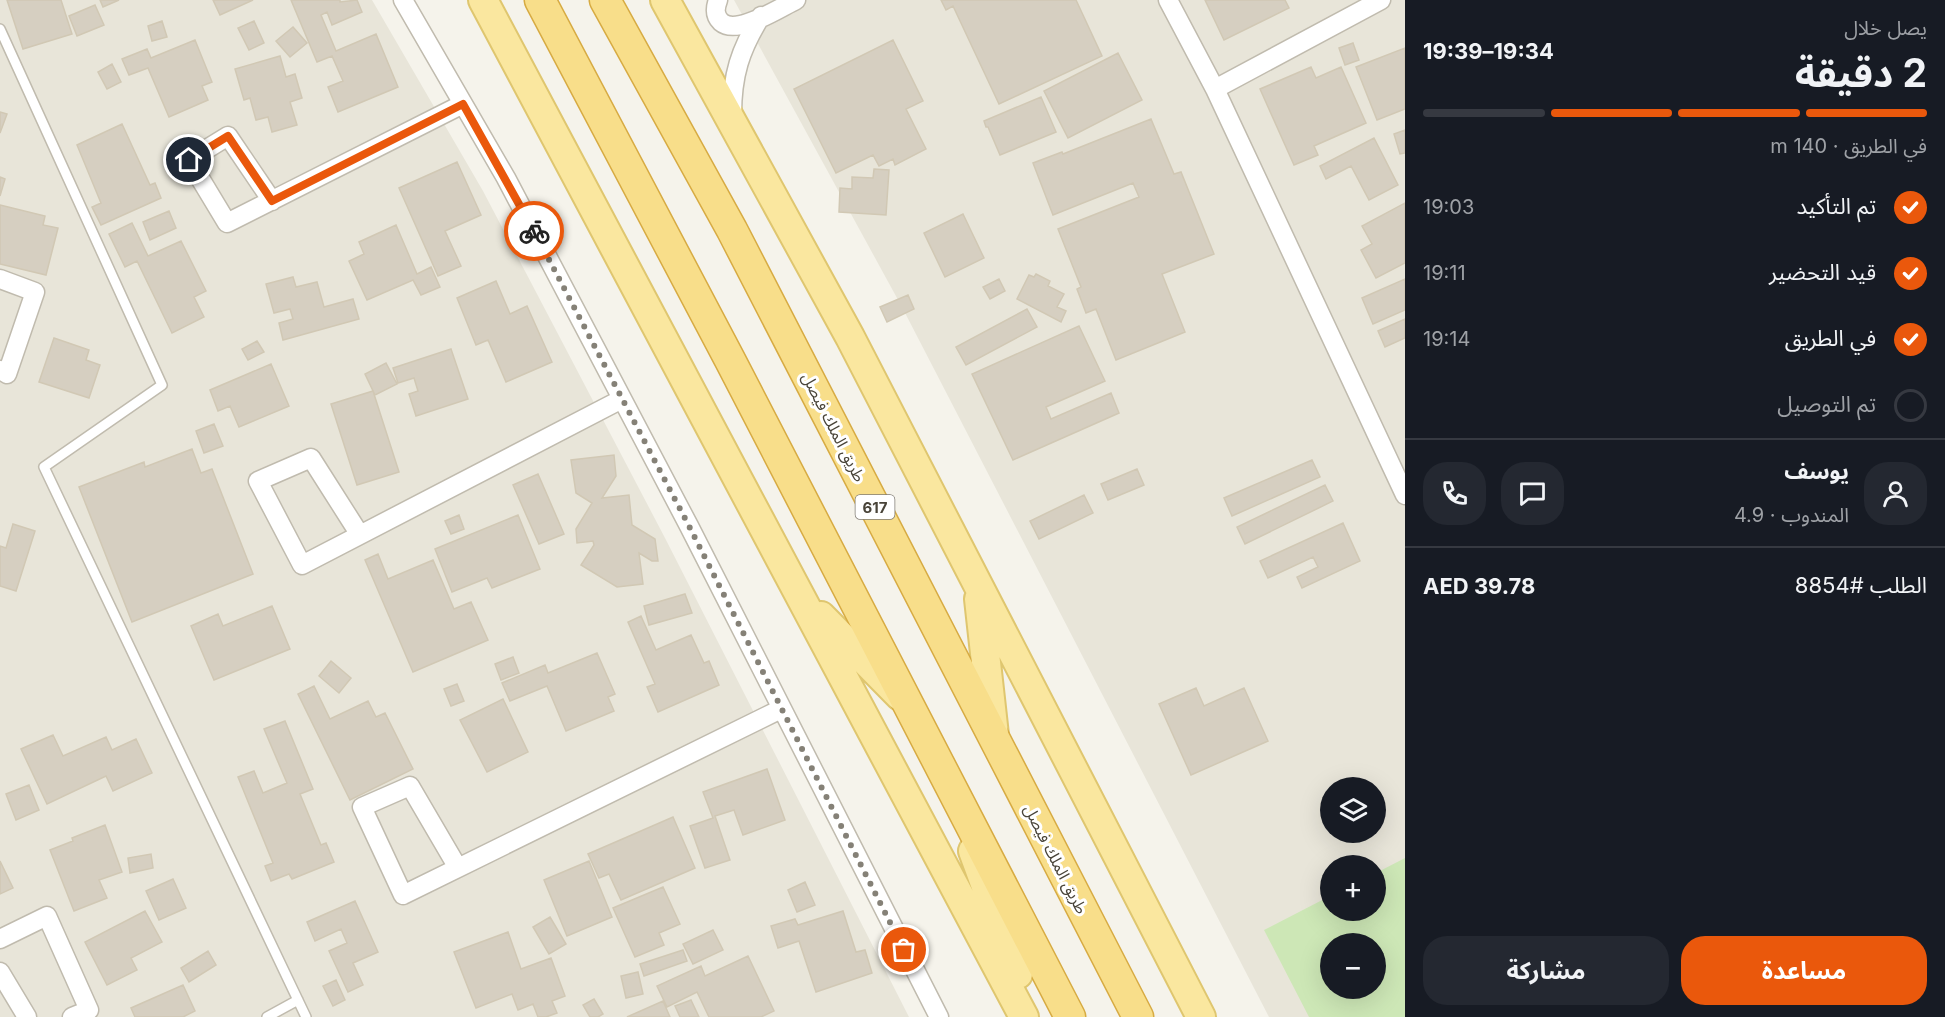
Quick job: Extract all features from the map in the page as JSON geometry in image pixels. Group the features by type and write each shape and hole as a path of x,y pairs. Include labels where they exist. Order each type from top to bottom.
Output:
{"highway":[{"path":"540,0 730,360 1070,1017"},
{"name":"طريق الملك فيصل","path":"605,0 732,230 1138,1017"}],"main road":[{"path":"483,0 1024,1017"},
{"path":"665,0 850,337 1201,1017"},
{"path":"977,582 994,738"},
{"path":"800,595 905,702"},
{"path":"951,790 1033,1017"}],"street":[{"path":"403,0 506,178 622,399 782,709 932,1015"},
{"path":"718,0 717,17 724,24 733,27 745,24 796,0"},
{"path":"1168,0 1215,89 1405,495"},
{"path":"1215,89 1381,0"},
{"path":"732,123 732,92 737,64 761,16"},
{"path":"272,201 228,136 189,160 227,223 272,201 463,104"},
{"path":"0,279 35,292 7,374 0,370"},
{"path":"360,535 311,458 258,481 302,565 360,535 622,399"},
{"path":"458,868 410,786 362,807 402,895 458,868 782,709"},
{"path":"0,939 47,916 89,1010 72,1017"},
{"path":"0,972 27,1017"}],"lane":[{"path":"0,29 162,385 44,467 306,1017"},
{"path":"267,1017 298,1000"}],"shaded area":[{"path":"0,0 372,0 483,191 665,538 909,1017 0,1017"},
{"path":"734,0 1405,0 1405,1017 1269,1017 903,309"}],"green space":[{"path":"1405,858 1405,1017 1309,1017 1264,930 1320,901 1320,921 1386,921 1386,868"}],"building":[{"path":"7,0 61,0 72,34 23,49"},
{"path":"100,0 119,0 103,7"},
{"path":"213,0 253,0 220,15"},
{"path":"291,0 340,0 340,2 357,0 362,12 332,25 327,12 321,15 336,51 376,34 398,87 338,112 328,87 343,81 332,56 317,62"},
{"path":"941,0 1076,0 1102,56 999,104 953,6 946,10"},
{"path":"1205,0 1285,0 1289,8 1224,40"},
{"path":"95,5 104,25 77,36 69,16"},
{"path":"162,21 167,37 152,41 148,26"},
{"path":"254,21 264,43 249,50 238,28"},
{"path":"293,27 307,43 290,57 276,41"},
{"path":"195,40 212,82 202,86 208,100 169,117 148,68 129,75 122,59 147,49 151,58"},
{"path":"893,40 923,101 906,109 926,149 895,165 893,159 879,166 873,155 836,173 794,89"},
{"path":"1353,43 1359,60 1345,65 1339,48"},
{"path":"1405,48 1405,109 1377,120 1356,67"},
{"path":"1118,53 1142,100 1068,138 1044,91"},
{"path":"280,56 286,77 295,74 302,98 290,102 297,125 272,132 268,117 256,120 250,98 244,100 235,69"},
{"path":"112,64 121,82 107,89 98,72"},
{"path":"1311,67 1316,78 1341,67 1366,123 1314,146 1318,155 1294,165 1260,89"},
{"path":"1041,97 1056,132 1000,155 984,121"},
{"path":"0,112 7,114 0,133"},
{"path":"1151,119 1174,174 1181,172 1214,254 1162,274 1185,332 1116,360 1096,309 1086,313 1077,289 1081,287 1058,229 1139,197 1133,183 1053,215 1033,163 1062,152 1063,154"},
{"path":"122,124 150,185 155,183 161,198 101,225 92,207 101,203 77,145"},
{"path":"1405,130 1405,153 1400,154 1394,134"},
{"path":"1374,138 1398,185 1369,200 1351,166 1326,179 1320,166"},
{"path":"457,162 481,215 445,231 461,266 438,276 399,188"},
{"path":"874,169 889,170 886,215 839,212 840,188 852,189 852,177 873,178"},
{"path":"0,177 5,179 0,196"},
{"path":"1405,203 1405,263 1376,278 1361,250 1372,244 1362,226"},
{"path":"0,205 45,216 43,225 58,228 46,275 0,264"},
{"path":"169,211 176,228 150,240 143,222"},
{"path":"963,214 984,258 945,277 924,233"},
{"path":"132,223 148,256 181,241 206,291 194,297 204,317 172,333 137,261 125,267 109,234"},
{"path":"396,225 417,274 431,267 440,287 421,295 413,280 367,300 349,261 364,254 359,242"},
{"path":"1036,274 1050,281 1048,286 1064,294 1057,307 1066,311 1061,322 1017,299 1029,275 1034,277"},
{"path":"293,277 296,287 317,282 324,307 353,299 359,319 283,340 279,323 293,319 290,309 274,313 266,284"},
{"path":"999,279 1005,291 990,299 983,287"},
{"path":"1405,279 1405,310 1373,324 1362,298"},
{"path":"496,281 510,314 527,306 552,362 506,382 488,340 476,345 457,298"},
{"path":"908,295 914,309 887,322 880,307"},
{"path":"1027,309 1037,327 966,365 956,347"},
{"path":"1405,319 1405,338 1385,347 1378,331"},
{"path":"1079,326 1105,381 1046,407 1051,419 1111,393 1119,413 1013,460 972,374"},
{"path":"54,338 89,350 86,360 100,365 89,398 39,382"},
{"path":"257,341 264,352 248,360 242,349"},
{"path":"451,349 468,399 416,416 409,394 418,391 414,378 398,383 393,368"},
{"path":"386,363 397,384 375,395 365,374"},
{"path":"271,364 289,406 239,427 230,406 218,411 210,390"},
{"path":"373,391 399,472 357,485 331,404"},
{"path":"214,424 223,446 204,453 196,431"},
{"path":"192,449 201,473 212,469 253,574 132,622 79,487 144,462 145,467"},
{"path":"614,455 616,476 602,498 629,495 632,525 655,539 658,561 652,561 639,553 643,584 617,587 581,565 594,545 593,541 577,543 576,529 592,503 576,493 571,460"},
{"path":"1312,460 1320,477 1232,516 1224,498"},
{"path":"1137,469 1144,485 1108,500 1101,484"},
{"path":"538,474 564,534 539,544 513,485"},
{"path":"1325,485 1333,501 1245,544 1237,527"},
{"path":"1084,495 1093,513 1039,539 1030,521"},
{"path":"459,515 464,529 451,534 445,521"},
{"path":"518,515 540,569 492,588 487,578 452,592 435,549"},
{"path":"1343,523 1360,561 1302,588 1297,577 1318,567 1313,557 1268,578 1260,561"},
{"path":"13,524 35,531 16,591 0,586 0,546 6,548"},
{"path":"378,554 388,579 433,560 454,609 471,602 488,640 413,672 365,560"},
{"path":"685,594 692,613 649,625 644,606"},
{"path":"272,606 290,649 214,680 191,626 218,614 223,626"},
{"path":"641,616 656,650 691,635 704,663 709,661 719,685 658,712 647,687 655,684 628,622"},
{"path":"597,653 615,694 608,697 614,711 566,731 547,686 510,701 502,683 545,665 548,673"},
{"path":"513,657 519,673 501,680 495,664"},
{"path":"331,661 351,678 339,693 319,676"},
{"path":"457,684 464,701 451,706 444,689"},
{"path":"314,686 330,719 368,701 376,717 385,713 413,769 350,800 298,694"},
{"path":"1196,688 1204,706 1244,688 1268,741 1191,775 1159,704"},
{"path":"503,699 528,752 487,772 460,720"},
{"path":"285,721 313,789 300,794 321,845 326,843 334,862 292,879 289,874 271,881 265,866 273,863 238,777 254,771 263,793 287,783 264,729"},
{"path":"53,735 63,756 106,737 112,750 136,739 152,773 113,791 106,776 47,804 21,749"},
{"path":"767,769 785,820 743,835 734,810 715,816 730,860 705,868 690,826 713,818 703,792"},
{"path":"29,785 39,810 16,820 6,794"},
{"path":"673,817 695,868 621,900 609,874 599,878 588,854"},
{"path":"105,825 122,872 99,880 107,898 74,911 50,850 73,841 72,838"},
{"path":"151,854 153,868 130,873 128,858"},
{"path":"0,861 13,888 0,894"},
{"path":"589,861 612,917 567,936 544,880"},
{"path":"173,879 186,908 159,920 146,891"},
{"path":"805,882 815,905 797,912 788,890"},
{"path":"663,887 680,924 659,933 664,945 635,957 613,908"},
{"path":"355,901 378,952 353,963 363,985 348,992 329,951 347,943 341,929 315,941 307,922"},
{"path":"145,911 162,942 131,958 137,970 107,985 85,942"},
{"path":"843,911 856,952 865,950 872,973 816,992 799,941 778,948 771,926 795,919 798,925"},
{"path":"550,917 566,944 549,954 533,927"},
{"path":"713,930 723,950 693,964 683,944"},
{"path":"508,932 521,969 551,958 565,996 552,1001 557,1013 538,1017 533,1004 518,1010 512,994 476,1008 454,952"},
{"path":"683,950 687,961 644,976 640,964"},
{"path":"208,951 216,965 189,982 181,968"},
{"path":"748,956 774,1011 761,1017 709,1017 697,992 667,1007 657,986 701,966 705,976"},
{"path":"638,972 643,994 626,998 621,976"},
{"path":"336,980 345,1000 333,1006 323,986"},
{"path":"183,985 195,1011 183,1017 135,1017 131,1008"},
{"path":"594,999 603,1014 590,1017 583,1005"},
{"path":"691,1000 699,1017 680,1017 675,1006"},
{"path":"663,1001 670,1017 627,1017"}],"way so far":[{"path":"534,231 689,526 904,950"}],"route":[{"path":"189,160 228,136 272,201 463,104 534,231"}]}
